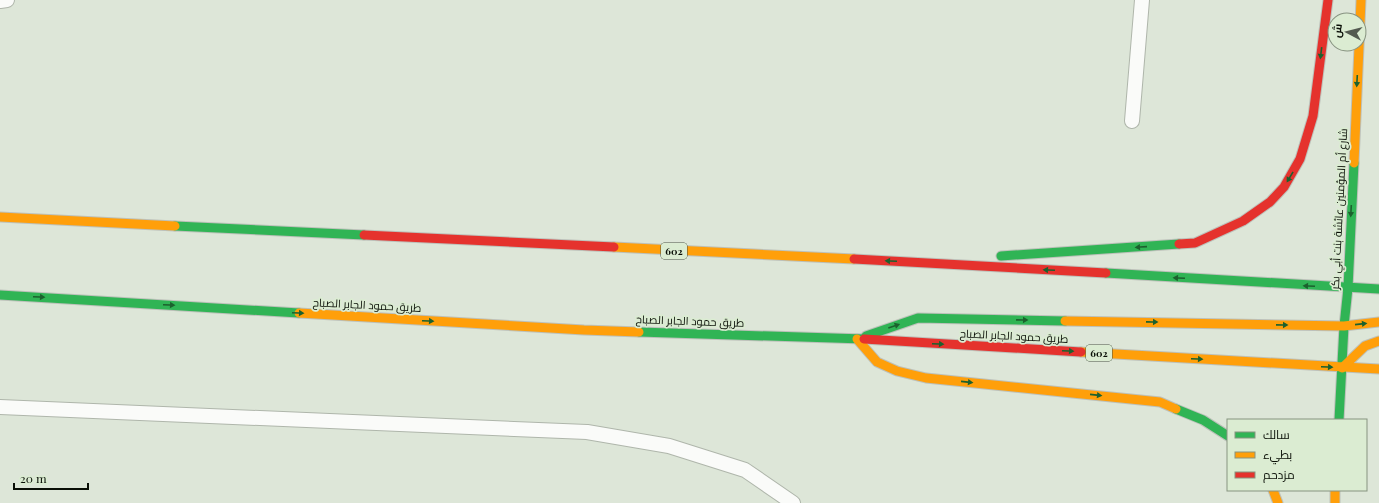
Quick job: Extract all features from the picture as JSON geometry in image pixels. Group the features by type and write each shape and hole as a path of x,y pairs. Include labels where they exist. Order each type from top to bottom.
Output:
{"main road":[{"path":"909,262 1195,243 1243,221 1270,202 1284,187 1300,159 1313,116 1328,0"},
{"name":"شارع أم المؤمنين عائشة بنت أبي بكر","path":"1339,419 1344,326 1348,288 1361,0"},
{"name":"602","path":"0,217 909,262 1379,289"},
{"name":"طريق حمود الجابر الصباح","path":"0,295 584,330 857,339 1379,369"},
{"path":"1227,435 1203,420 1160,402 926,378 897,371 877,362 857,339 918,318 1344,326 1379,322"},
{"path":"1342,368 1365,346 1379,341"},
{"path":"1273,491 1278,503"},
{"path":"1335,491 1335,503"}],"lane":[{"path":"0,2 8,0"},
{"path":"1132,121 1142,0"},
{"path":"0,406 587,432 669,446 744,470 793,503"}],"traffic: fast":[{"path":"1339,419 1344,326 1348,288 1354,163"},
{"path":"175,226 364,235"},
{"path":"1001,256 1179,244"},
{"path":"1106,273 1379,289"},
{"path":"0,295 299,313"},
{"path":"866,336 918,318 1065,321"},
{"path":"639,332 864,339"},
{"path":"1176,409 1203,420 1227,435"}],"traffic: slow":[{"path":"1354,163 1361,0"},
{"path":"0,217 175,226"},
{"path":"614,247 854,259"},
{"path":"299,313 639,332"},
{"path":"1065,321 1344,326 1379,322"},
{"path":"857,339 877,362 897,371 926,378 1160,402 1176,409"},
{"path":"1342,368 1365,346 1379,341"},
{"path":"1081,352 1379,369"},
{"path":"1273,491 1278,503"},
{"path":"1335,491 1335,503"}],"traffic: jam":[{"path":"1179,244 1195,243 1243,221 1270,202 1284,187 1300,159 1313,116 1328,0"},
{"path":"364,235 614,247"},
{"path":"854,259 1106,273"},
{"path":"864,339 1081,352"}]}
